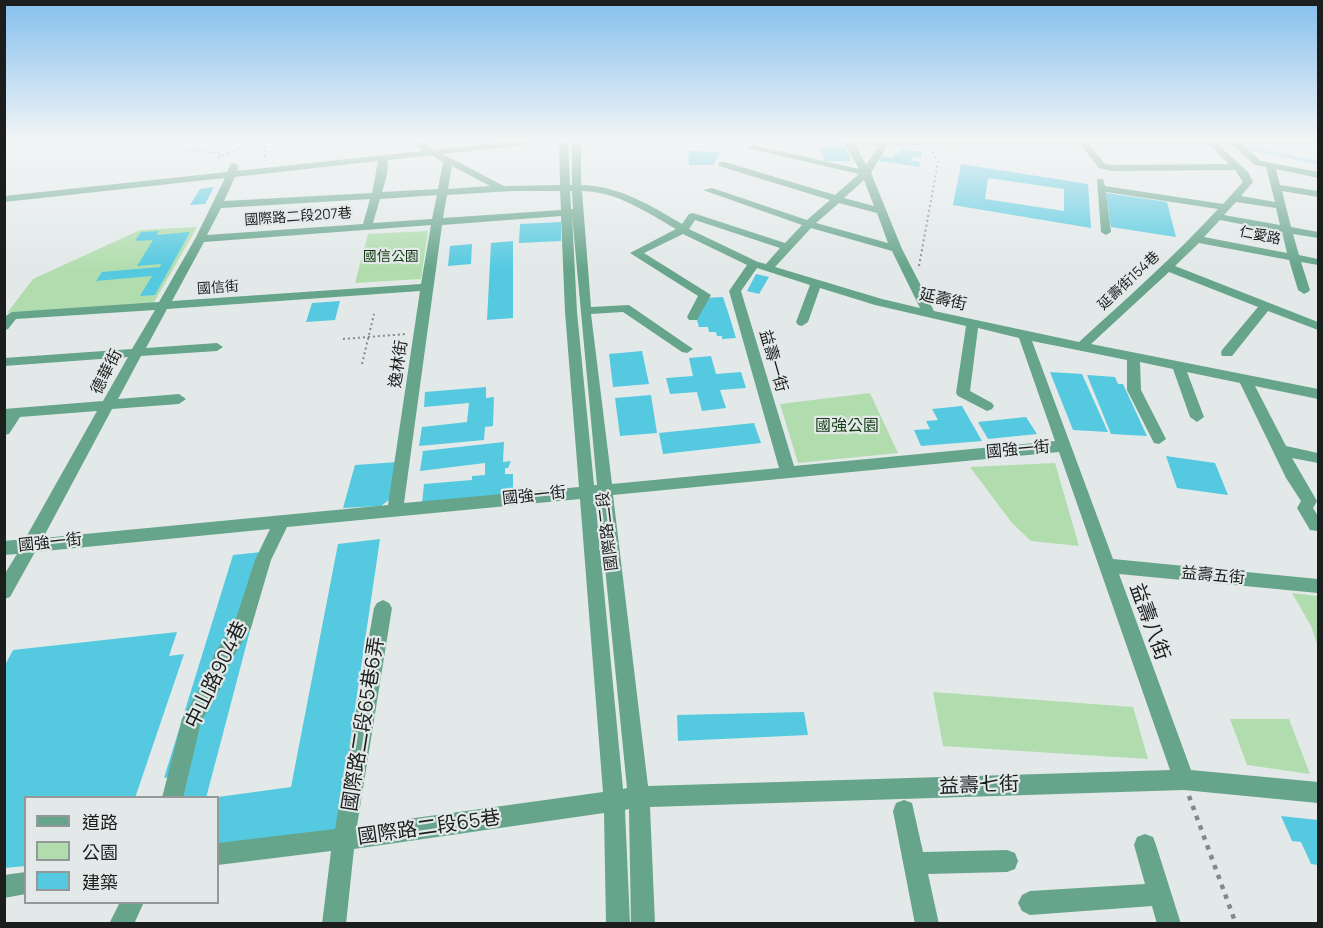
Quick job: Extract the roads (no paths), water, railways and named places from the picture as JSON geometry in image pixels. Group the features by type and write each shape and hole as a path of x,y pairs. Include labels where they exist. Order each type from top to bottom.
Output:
{"street":[{"path":"4,190 92,182"},
{"path":"4,199 136,182"},
{"name":"德華街","path":"4,592 200,238 227,182"},
{"path":"367,227 380,182"},
{"name":"逸林街","path":"395,509 426,287 444,182"},
{"path":"491,182 502,188"},
{"name":"國際路二段","path":"569,182 585,311 614,802 618,924"},
{"name":"國際路二段","path":"570,189 571,182"},
{"path":"782,182 882,211"},
{"path":"761,266 787,247 855,182"},
{"path":"870,182 896,249 929,314"},
{"name":"延壽街154巷","path":"1082,346 1197,238 1248,182"},
{"path":"1275,182 1293,257 1304,290"},
{"path":"1106,232 1101,184 1228,202 1281,206"},
{"path":"1276,187 1318,194"},
{"name":"延壽街","path":"216,205 502,188 591,188 639,203 683,230 761,266 816,283 972,324 1318,394"},
{"path":"708,190 809,224 896,249"},
{"name":"國際路二段","path":"572,212 571,312 639,797 643,924"},
{"name":"國際路二段207巷","path":"200,238 437,224 572,212"},
{"path":"693,317 705,295 636,253 683,230 693,216 787,247"},
{"path":"1215,216 1318,235"},
{"name":"仁愛路","path":"1197,238 1318,262"},
{"name":"益壽一街","path":"761,266 735,291 788,472"},
{"path":"1167,267 1318,326"},
{"path":"802,322 816,283"},
{"name":"國信街","path":"8,321 426,287"},
{"path":"1227,353 1266,305"},
{"path":"585,311 625,308 687,349"},
{"path":"972,324 963,393 987,406"},
{"name":"益壽八街","path":"1024,335 1184,780"},
{"path":"4,362 217,347"},
{"path":"1133,357 1134,390 1159,439"},
{"path":"1178,366 1197,417"},
{"path":"1245,379 1294,478 1309,501 1305,508 1317,525"},
{"path":"4,430 10,413 179,399"},
{"name":"國強一街","path":"4,548 1063,446"},
{"path":"1282,451 1318,458"},
{"name":"中山路904巷","path":"172,796 192,718 214,681 222,658 242,628 263,560 282,520"},
{"name":"益壽五街","path":"1107,566 1318,586"},
{"name":"國際路二段65巷6弄","path":"334,924 344,839 383,608"},
{"name":"益壽七街","path":"639,797 1184,780 1318,793"},
{"name":"國際路二段65巷","path":"219,854 344,839 639,797"},
{"path":"904,811 927,924"},
{"path":"1144,845 1169,924"},
{"path":"914,863 1007,861"},
{"path":"4,887 24,883"},
{"path":"1030,903 1160,894"},
{"path":"121,924 132,904"}],"park label":[{"name":"國信公園","path":"391,257"},
{"name":"國強公園","path":"847,427"}]}
